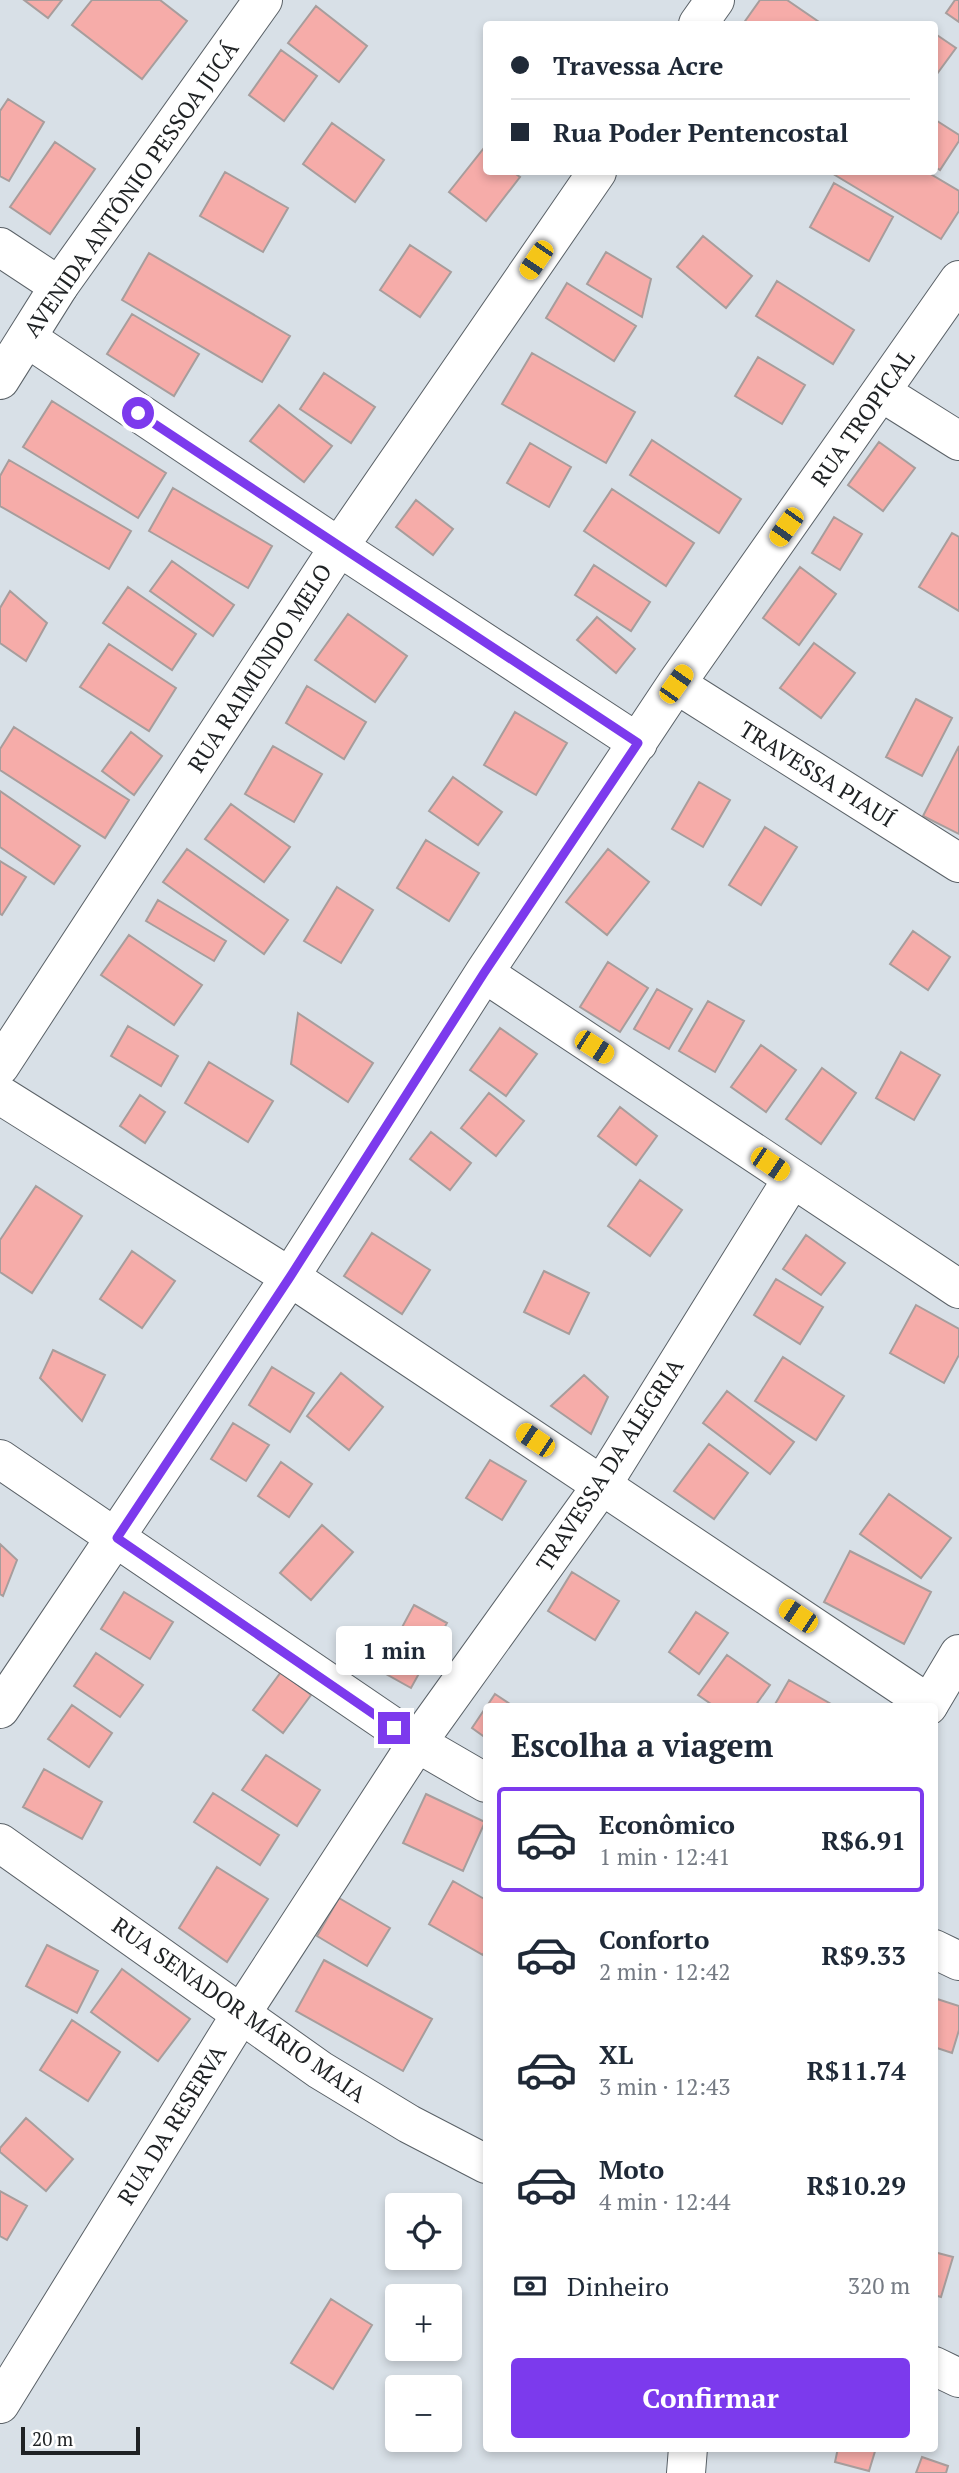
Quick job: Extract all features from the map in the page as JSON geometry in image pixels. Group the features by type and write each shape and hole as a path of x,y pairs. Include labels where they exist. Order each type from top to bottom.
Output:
{"street":[{"path":"700,21 715,0"},
{"name":"AVENIDA ANTÔNIO PESSOA JUCÁ","path":"0,380 59,286 261,1"},
{"name":"RUA RAIMUNDO MELO","path":"0,1066 339,547 595,175"},
{"path":"0,247 59,286"},
{"name":"RUA TROPICAL","path":"0,1709 290,1277 484,973 676,684 959,280"},
{"path":"27,338 638,743"},
{"path":"881,392 959,441"},
{"name":"TRAVESSA PIAUÍ","path":"676,684 959,863"},
{"path":"484,973 959,1289"},
{"path":"0,1096 290,1277 925,1703"},
{"name":"TRAVESSA DA ALEGRIA","path":"417,1743 602,1485 792,1179"},
{"path":"0,1459 417,1743 483,1781"},
{"path":"929,1703 959,1654"},
{"name":"RUA DA RESERVA","path":"0,2404 241,2014 417,1743"},
{"name":"RUA SENADOR MÁRIO MAIA","path":"0,1843 320,2070 410,2124 483,2162"},
{"path":"938,1951 959,1961"},
{"path":"938,2369 959,2378"},
{"path":"686,2473 688,2452"}],"building":[{"path":"24,0 62,0 48,18"},
{"path":"92,0 160,0 187,21 142,79 72,25"},
{"path":"760,0 787,0 818,21 745,21"},
{"path":"955,0 959,0 959,22 946,13"},
{"path":"316,6 367,46 339,82 288,43"},
{"path":"938,36 956,48 938,73"},
{"path":"281,50 317,76 284,121 249,95"},
{"path":"8,99 44,122 9,181 0,176 0,111"},
{"path":"938,122 959,135 959,141 940,170"},
{"path":"332,123 384,160 355,202 303,164"},
{"path":"55,142 95,169 50,234 10,207"},
{"path":"483,149 483,175 520,177 486,221 449,192"},
{"path":"225,172 288,208 263,252 200,216"},
{"path":"835,175 932,175 959,191 959,211 941,239"},
{"path":"834,183 893,217 869,261 810,227"},
{"path":"703,236 752,276 726,308 677,267"},
{"path":"410,245 451,272 420,317 380,290"},
{"path":"606,252 651,279 642,317 587,284"},
{"path":"149,253 290,336 262,382 122,300"},
{"path":"777,281 854,330 833,364 756,316"},
{"path":"567,283 636,326 614,361 546,318"},
{"path":"132,314 199,354 174,396 107,354"},
{"path":"532,353 635,412 606,463 502,404"},
{"path":"758,357 805,385 782,424 735,396"},
{"path":"324,373 375,407 351,443 300,409"},
{"path":"52,401 166,473 138,518 23,447"},
{"path":"279,405 332,446 304,482 250,441"},
{"path":"652,440 741,499 719,533 630,475"},
{"path":"879,442 915,468 883,511 848,485"},
{"path":"530,443 571,467 549,507 507,483"},
{"path":"9,460 131,531 109,569 0,506 0,476"},
{"path":"173,488 272,546 248,588 149,531"},
{"path":"612,489 694,543 666,586 584,531"},
{"path":"416,500 453,529 433,555 396,527"},
{"path":"834,517 862,534 840,570 812,553"},
{"path":"952,533 959,537 959,611 919,587"},
{"path":"172,561 234,605 213,636 150,591"},
{"path":"594,565 650,602 631,631 575,595"},
{"path":"800,567 836,594 799,645 763,618"},
{"path":"128,587 196,634 172,670 103,623"},
{"path":"10,591 47,623 26,661 0,643 0,608"},
{"path":"348,614 407,656 375,702 315,660"},
{"path":"597,617 635,649 616,673 577,640"},
{"path":"814,643 855,673 821,718 780,688"},
{"path":"109,644 176,688 149,731 80,687"},
{"path":"307,686 366,722 344,759 286,723"},
{"path":"916,699 952,718 922,776 886,757"},
{"path":"515,712 567,743 536,795 484,765"},
{"path":"14,727 129,800 105,838 0,770 0,749"},
{"path":"131,732 162,756 134,795 102,771"},
{"path":"273,746 322,774 294,822 245,794"},
{"path":"959,746 959,834 923,816"},
{"path":"453,777 502,812 478,845 429,811"},
{"path":"699,782 730,800 703,847 672,829"},
{"path":"0,791 80,846 54,884 0,847"},
{"path":"231,804 290,847 264,882 205,839"},
{"path":"765,827 797,847 761,905 729,885"},
{"path":"426,840 479,873 449,921 397,888"},
{"path":"187,849 288,920 264,954 163,882"},
{"path":"608,849 649,882 607,935 566,902"},
{"path":"0,861 26,877 2,915 0,914"},
{"path":"337,887 373,910 341,963 304,941"},
{"path":"158,900 226,941 214,961 146,921"},
{"path":"913,931 950,957 928,990 890,964"},
{"path":"129,935 202,985 174,1025 101,975"},
{"path":"608,962 648,988 620,1032 580,1007"},
{"path":"657,989 692,1009 669,1049 634,1029"},
{"path":"708,1001 744,1021 715,1072 679,1051"},
{"path":"298,1013 373,1063 348,1102 291,1064"},
{"path":"128,1026 178,1056 161,1086 111,1056"},
{"path":"500,1028 537,1054 506,1096 470,1070"},
{"path":"761,1045 796,1070 766,1112 731,1087"},
{"path":"901,1052 940,1075 914,1120 876,1098"},
{"path":"209,1062 273,1101 248,1142 185,1103"},
{"path":"822,1068 856,1093 821,1144 786,1119"},
{"path":"489,1093 524,1121 496,1156 461,1128"},
{"path":"140,1095 165,1112 145,1143 120,1126"},
{"path":"620,1107 657,1136 636,1165 598,1136"},
{"path":"431,1132 471,1163 450,1190 410,1159"},
{"path":"640,1180 682,1210 650,1256 608,1226"},
{"path":"36,1186 82,1216 32,1293 0,1272 0,1240"},
{"path":"372,1233 430,1270 402,1314 344,1276"},
{"path":"806,1235 845,1263 821,1295 783,1269"},
{"path":"132,1251 175,1281 142,1328 100,1299"},
{"path":"544,1271 589,1293 569,1334 524,1312"},
{"path":"776,1279 823,1307 800,1344 754,1315"},
{"path":"916,1305 959,1329 959,1355 944,1383 890,1353"},
{"path":"53,1350 105,1375 82,1421 40,1378"},
{"path":"783,1357 844,1396 816,1440 755,1401"},
{"path":"272,1367 314,1393 290,1432 249,1405"},
{"path":"341,1373 383,1407 349,1450 307,1416"},
{"path":"584,1375 608,1397 591,1434 551,1406"},
{"path":"727,1391 794,1442 770,1474 703,1423"},
{"path":"233,1423 269,1445 246,1481 211,1459"},
{"path":"709,1444 748,1473 714,1519 674,1491"},
{"path":"490,1460 526,1481 502,1520 466,1498"},
{"path":"281,1462 312,1484 289,1517 258,1496"},
{"path":"889,1494 951,1538 921,1578 860,1534"},
{"path":"322,1525 353,1552 311,1600 280,1573"},
{"path":"0,1544 17,1560 3,1596 0,1594"},
{"path":"850,1551 931,1592 904,1644 824,1602"},
{"path":"572,1572 619,1601 595,1640 548,1611"},
{"path":"124,1592 173,1622 150,1659 101,1629"},
{"path":"414,1605 447,1623 411,1688 379,1670"},
{"path":"696,1612 728,1633 699,1674 669,1652"},
{"path":"96,1653 143,1685 120,1717 74,1686"},
{"path":"727,1655 770,1685 757,1703 710,1703 698,1695"},
{"path":"281,1672 311,1695 283,1733 253,1710"},
{"path":"789,1680 829,1703 776,1703"},
{"path":"495,1694 508,1703 489,1703"},
{"path":"72,1705 112,1733 89,1767 48,1739"},
{"path":"483,1712 483,1736 472,1728"},
{"path":"266,1755 320,1790 297,1826 242,1790"},
{"path":"44,1769 102,1802 82,1839 23,1807"},
{"path":"213,1793 279,1835 260,1865 194,1822"},
{"path":"426,1794 483,1821 463,1871 403,1843"},
{"path":"217,1867 268,1899 227,1962 179,1928"},
{"path":"453,1881 483,1898 483,1955 429,1924"},
{"path":"339,1898 390,1928 367,1966 317,1936"},
{"path":"47,1945 98,1971 77,2013 26,1986"},
{"path":"324,1960 432,2019 403,2071 296,2011"},
{"path":"122,1969 190,2019 158,2061 91,2012"},
{"path":"938,1999 959,2006 959,2030 952,2053 938,2048"},
{"path":"72,2020 120,2052 88,2101 40,2070"},
{"path":"26,2118 73,2159 46,2191 0,2152 0,2148"},
{"path":"0,2191 27,2206 7,2240 0,2236"},
{"path":"938,2253 953,2257 941,2297 938,2296"},
{"path":"331,2299 372,2325 333,2389 291,2363"},
{"path":"837,2452 875,2452 869,2471 835,2462"},
{"path":"922,2457 948,2466 946,2473 916,2473"}],"route":[{"path":"138,413 638,743 484,973 290,1277 117,1538 394,1728"}]}
